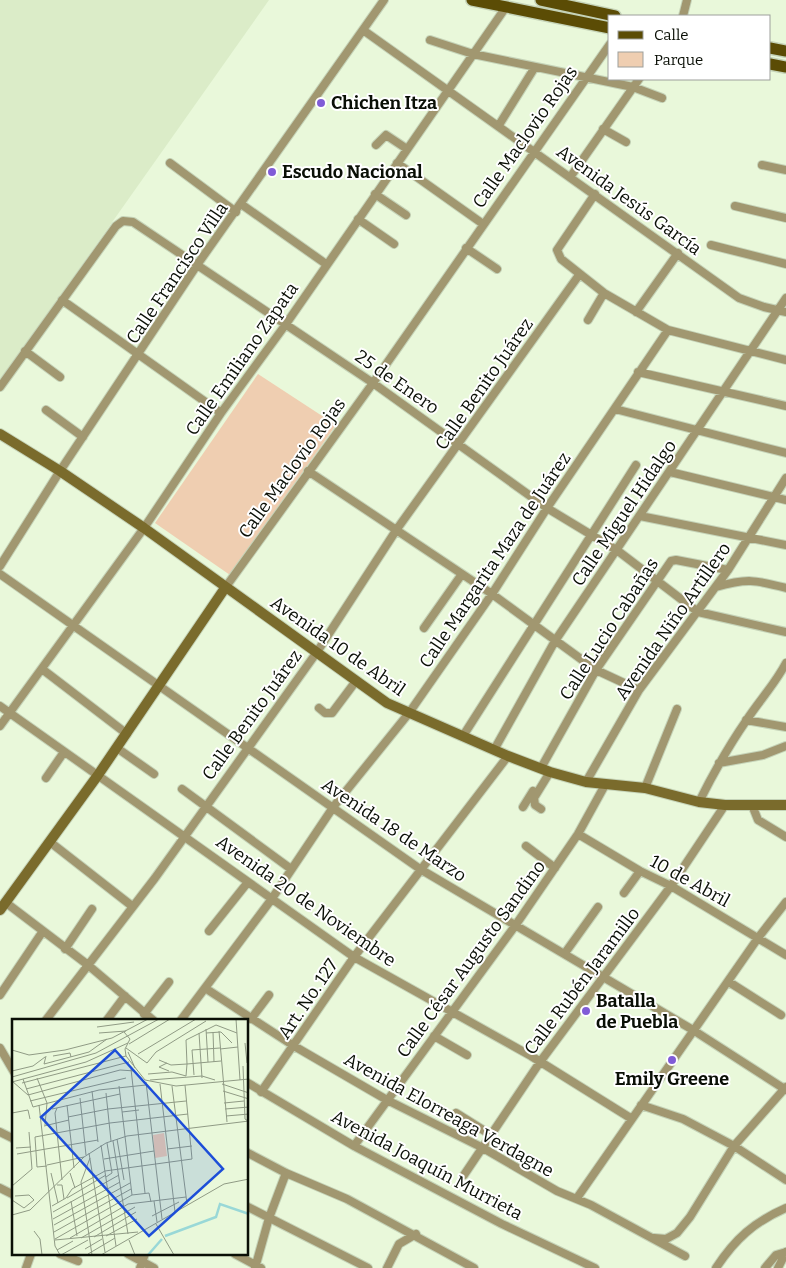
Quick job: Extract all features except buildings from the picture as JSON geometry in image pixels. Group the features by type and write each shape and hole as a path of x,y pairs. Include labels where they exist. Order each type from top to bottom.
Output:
{"main road":[{"path":"472,0 608,28"},
{"path":"541,0 610,15"},
{"path":"771,48 786,51"},
{"path":"771,64 786,67"}],"street":[{"name":"Calle Francisco Villa","path":"0,566 60,471 138,357 197,265 384,0"},
{"path":"683,15 687,0"},
{"name":"Calle Emiliano Zapata","path":"0,726 144,528 221,414 286,324 506,7"},
{"name":"Avenida Jesús García","path":"363,30 571,176 740,298 786,312"},
{"path":"430,40 473,54 633,87 662,98"},
{"name":"Calle Maclovio Rojas","path":"3,906 118,748 226,588 308,471 373,383 608,47"},
{"path":"498,125 535,67"},
{"path":"571,176 638,80"},
{"path":"603,129 626,142"},
{"path":"376,145 386,135 407,149"},
{"path":"170,163 236,212"},
{"path":"397,163 483,224"},
{"path":"762,165 786,170"},
{"path":"375,194 406,215"},
{"path":"595,194 557,250 557,254 579,275 604,294 668,330 786,360"},
{"path":"241,204 326,264"},
{"path":"735,206 786,218"},
{"path":"358,219 394,244"},
{"name":"25 de Enero","path":"62,300 116,226 123,221 133,222 373,383 547,508 618,551 698,612 786,632"},
{"path":"711,245 786,264"},
{"path":"466,248 497,269"},
{"path":"636,312 678,254"},
{"name":"Calle Benito Juárez","path":"47,1019 155,878 246,748 317,652 397,529 460,444 579,275"},
{"path":"588,320 604,294"},
{"name":"Calle Miguel Hidalgo","path":"494,750 556,641 786,298"},
{"path":"0,387 62,300 138,357 221,414"},
{"name":"Calle Margarita Maza de Juárez","path":"182,1019 271,900 334,806 410,713 492,594 547,508 668,330"},
{"path":"25,351 60,377"},
{"path":"638,372 786,406"},
{"path":"615,409 786,453"},
{"path":"46,410 83,437"},
{"name":"Avenida 10 de Abril","path":"0,434 60,471 144,528 387,703 508,756 586,782 644,788 699,802 725,805 786,806"},
{"path":"463,736 636,465"},
{"path":"308,471 492,594 533,626 596,670 639,690"},
{"path":"670,472 786,500"},
{"name":"Avenida Niño Artillero","path":"586,782 639,690 728,570 786,478"},
{"path":"640,516 786,545"},
{"name":"Calle Lucio Cabañas","path":"546,770 596,670 656,581 673,560 728,570"},
{"name":"Avenida 18 de Marzo","path":"0,574 246,748 334,806 420,869 515,926 565,953 785,1088"},
{"path":"424,628 462,574"},
{"path":"716,587 740,580 753,580 786,588"},
{"path":"699,802 719,763 746,720 777,679 786,663"},
{"path":"42,670 127,734"},
{"path":"777,679 786,681"},
{"path":"319,708 325,713 332,713 356,681"},
{"name":"Avenida 20 de Noviembre","path":"0,706 184,835 271,900 354,957 540,1062 632,1119"},
{"path":"644,788 677,709"},
{"path":"746,720 786,727"},
{"path":"719,763 763,755 786,746"},
{"path":"118,748 154,774"},
{"path":"46,778 64,752"},
{"name":"Art. No. 127","path":"261,1092 354,957 508,756"},
{"path":"523,807 546,770"},
{"path":"541,810 535,804 534,798 546,770"},
{"name":"Calle César Augusto Sandino","path":"354,1146 515,926 578,834 606,785"},
{"path":"182,789 291,869"},
{"name":"Calle Rubén Jaramillo","path":"464,1175 540,1062 671,886 725,805"},
{"path":"752,805 758,820 786,837"},
{"name":"10 de Abril","path":"578,834 640,871 671,886 786,955"},
{"path":"50,842 132,906"},
{"path":"526,846 555,868"},
{"path":"624,893 640,871"},
{"path":"209,931 248,882"},
{"path":"577,1198 693,1030 785,903"},
{"path":"3,906 43,930 88,965 151,1019"},
{"path":"565,953 598,907"},
{"path":"65,949 92,909"},
{"path":"0,995 43,930"},
{"path":"144,1014 169,982"},
{"path":"729,982 782,1015"},
{"name":"Avenida Elorreaga Verdagne","path":"205,988 294,1046 388,1100 483,1148 557,1191 577,1198 685,1256"},
{"path":"251,1018 269,995"},
{"path":"108,1019 125,996"},
{"path":"434,1036 467,1055"},
{"path":"0,1048 12,1069"},
{"name":"Avenida Joaquín Murrieta","path":"249,1084 354,1146 502,1224 595,1268"},
{"path":"650,1238 666,1239 677,1233 705,1195 734,1146 785,1088"},
{"path":"641,1104 683,1119 734,1146 786,1180"},
{"path":"456,1113 492,1135"},
{"path":"0,1132 12,1138"},
{"path":"249,1154 286,1173 347,1199 416,1234 474,1268"},
{"path":"238,1256 257,1267 268,1218 286,1173"},
{"path":"0,1188 12,1194"},
{"path":"249,1208 368,1268"},
{"path":"716,1268 731,1244 758,1223 786,1208"},
{"path":"387,1268 399,1244 416,1234"},
{"path":"765,1268 776,1255 786,1252"},
{"path":"778,1268 786,1252"},
{"path":"26,1268 30,1256"},
{"path":"64,1256 78,1262"},
{"path":"142,1261 154,1268"}],"shaded area":[{"path":"0,0 269,0 0,381"}],"green space":[{"path":"258,374 336,425 230,575 155,523"}],"place":[{"name":"Chichen Itza","path":"321,103"},
{"name":"Escudo Nacional","path":"272,172"},
{"name":"Batalla de Puebla","path":"586,1011"},
{"name":"Emily Greene","path":"672,1060"}]}
